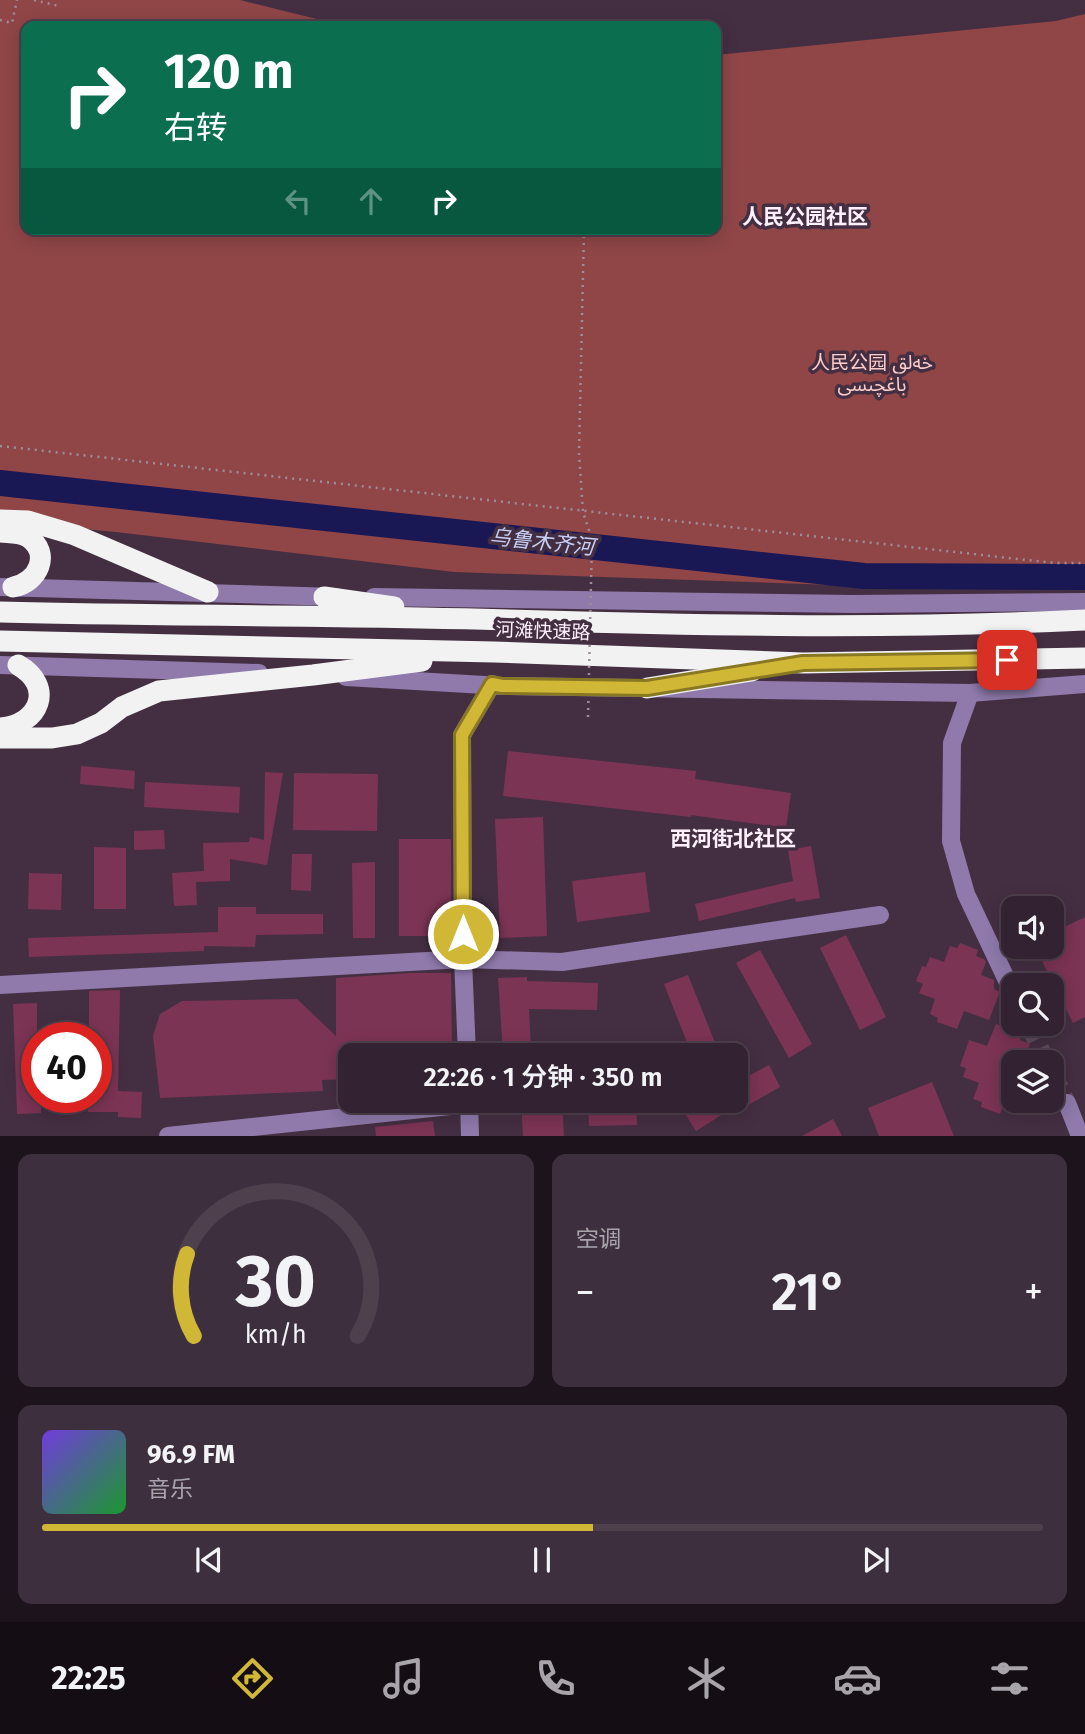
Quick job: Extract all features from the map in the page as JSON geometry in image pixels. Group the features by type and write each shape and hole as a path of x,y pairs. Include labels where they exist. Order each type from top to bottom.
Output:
{"highway":[{"path":"0,520 28,521 75,535 208,592"},
{"path":"0,532 25,536 33,541 40,557 39,566 30,581 7,587"},
{"path":"324,597 473,619"},
{"name":"河滩快速路","path":"0,612 473,619 648,625 1018,623 1085,620"},
{"name":"河滩快速路","path":"0,641 494,652 803,663 1085,658"},
{"path":"0,738 51,738 77,734 101,723 122,707 159,691 494,652"},
{"path":"647,688 803,663"},
{"path":"0,729 22,724 36,709 38,688 34,678 9,665"}],"street":[{"path":"7,587 324,597 853,604 1085,602"},
{"path":"9,665 313,675 502,686 970,693 1085,684"},
{"path":"466,1043 463,960 462,735 492,684"},
{"path":"970,693 952,743 951,841 966,894 1004,973"},
{"path":"0,985 463,960 562,962 880,915"},
{"path":"1067,1103 1080,1136"},
{"path":"168,1136 378,1113"},
{"path":"469,1113 470,1136"}],"path":[{"path":"0,20 12,23 18,0"},
{"path":"34,0 59,6"},
{"path":"584,235 579,453 583,512 592,539 588,717"},
{"path":"0,446 1054,563 1085,563"}],"green space":[{"name":"人民公园 خەلق باغچىسى","path":"0,0 240,0 325,21 21,21 21,235 721,235 721,54 1056,21 1085,14 1085,581 893,587 454,572 0,521"}],"building":[{"path":"508,751 696,771 695,779 791,793 786,828 691,815 503,796"},
{"path":"81,766 135,771 134,789 80,784"},
{"path":"265,772 283,773 267,865 230,859 230,881 196,882 197,905 174,906 172,873 204,871 203,843 249,842 250,837 264,840"},
{"path":"294,773 378,774 377,831 293,830"},
{"path":"145,782 240,787 239,813 144,807"},
{"path":"543,817 547,936 500,938 495,819"},
{"path":"164,830 165,849 134,850 134,831"},
{"path":"399,839 451,839 451,936 399,936"},
{"path":"811,846 820,898 796,902 795,898 699,921 695,904 793,881 788,850"},
{"path":"94,847 126,848 126,909 94,909"},
{"path":"292,854 312,854 311,891 291,890"},
{"path":"375,862 375,938 353,938 352,863"},
{"path":"645,872 650,912 577,922 572,881"},
{"path":"29,873 62,874 61,910 28,909"},
{"path":"218,907 256,907 256,914 323,914 323,934 256,935 255,947 204,946 204,951 29,957 28,938 218,932"},
{"path":"1085,917 1085,1017 1073,1023 1064,1005 1064,973 1048,973 1041,959 1064,959 1064,927"},
{"path":"846,935 886,1017 860,1030 820,948"},
{"path":"960,943 978,950 976,956 986,962 981,975 994,980 994,989 1000,992 989,1020 964,1011 957,1029 937,1022 938,1018 930,1014 935,999 919,993 923,984 916,981 922,966 926,967 930,957 944,962 950,946 957,948"},
{"path":"760,950 812,1044 789,1058 736,963"},
{"path":"451,973 452,1043 338,1043 338,1079 322,1080 323,1091 160,1098 153,1036 160,1014 182,1001 297,999 336,1036 336,978"},
{"path":"688,975 715,1043 687,1043 664,984"},
{"path":"527,977 527,981 598,983 597,1010 529,1009 531,1043 502,1043 498,978"},
{"path":"120,990 118,1091 142,1092 141,1118 118,1117 118,1112 112,1112 112,1022 89,1022 89,991"},
{"path":"37,1003 37,1022 21,1022 21,1113 41,1113 17,1114 13,1004"},
{"path":"996,1024 1001,1026 1001,1036 1021,1036 1020,1040 1030,1044 1028,1050 1001,1050 1000,1114 981,1107 982,1102 973,1099 979,1083 963,1077 966,1068 960,1066 969,1040 987,1046"},
{"path":"769,1065 780,1087 748,1105 748,1076"},
{"path":"932,1082 954,1136 879,1136 868,1108"},
{"path":"522,1113 563,1113 564,1136 523,1136"},
{"path":"588,1113 636,1113 637,1125 589,1126"},
{"path":"685,1113 722,1113 723,1114 696,1131"},
{"path":"833,1119 842,1136 802,1136"},
{"path":"433,1121 435,1136 376,1136 375,1127"}],"waterway":[{"name":"乌鲁木齐河","path":"0,483 864,576 1085,577"}],"tunnel":[{"path":"1034,1036 1041,1050"},
{"path":"1064,1097 1067,1103"}],"district":[{"name":"人民公园社区","path":"805,217"},
{"name":"西河街北社区","path":"733,839"}],"route":[{"path":"463,934 462,735 492,684 647,688 803,663 1007,660"}]}
